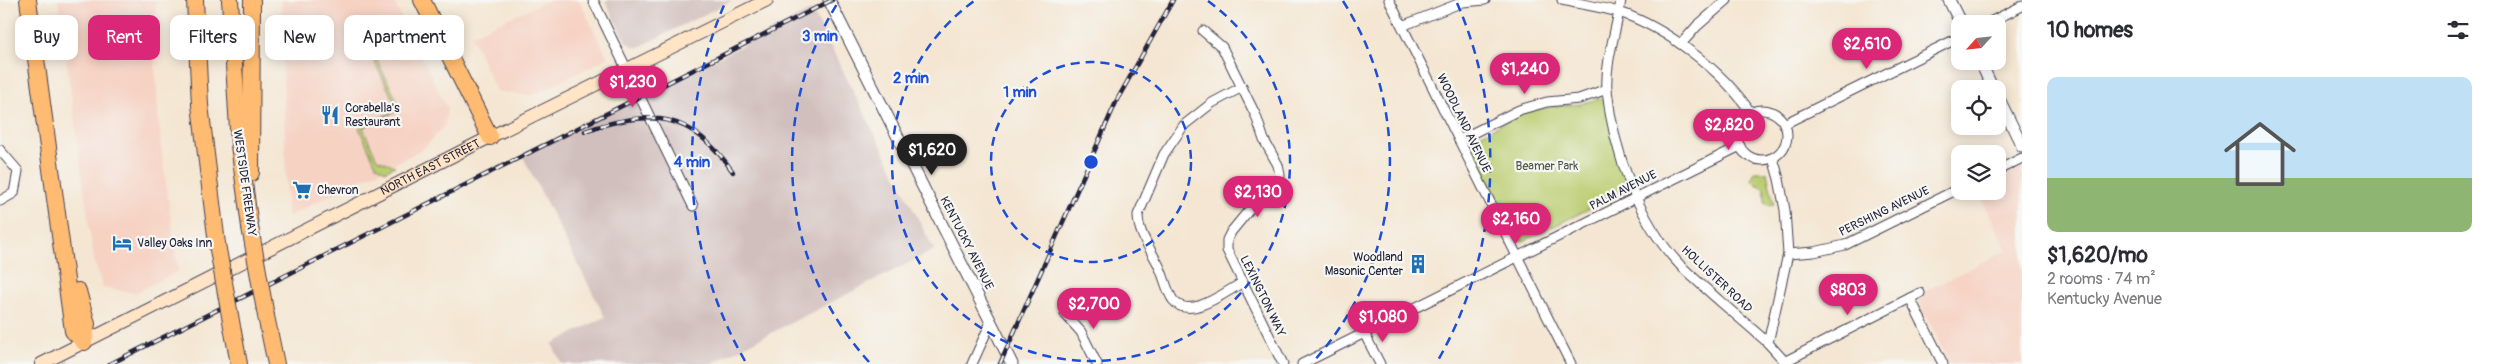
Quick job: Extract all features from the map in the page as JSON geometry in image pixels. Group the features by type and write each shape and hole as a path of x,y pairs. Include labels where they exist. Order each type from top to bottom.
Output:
{"highway":[{"path":"28,0 73,331 84,342"},
{"path":"37,0 67,228 81,309 87,324 84,342"},
{"path":"185,0 187,38 200,105"},
{"path":"196,0 200,105 216,244 232,332 240,364"},
{"name":"WESTSIDE FREEWAY","path":"230,0 239,145 249,220 276,364"},
{"path":"249,220 252,180 252,0"},
{"path":"422,0 490,137"}],"main road":[{"name":"NORTH EAST STREET","path":"41,364 490,137 767,0"}],"street":[{"path":"593,0 693,206"},
{"name":"KENTUCKY AVENUE","path":"829,0 1012,364"},
{"name":"WOODLAND AVENUE","path":"1389,0 1571,364"},
{"path":"1402,26 1463,2 1485,0"},
{"path":"1562,0 1620,13 1681,44 1724,80 1751,113"},
{"name":"HOLLISTER ROAD","path":"1621,0 1620,13 1610,54 1607,89 1618,145 1636,197 1649,224 1680,265 1787,362"},
{"path":"1681,44 1697,26 1727,0"},
{"path":"1949,0 1956,15"},
{"path":"2004,15 2022,6"},
{"path":"1203,32 1222,47 1242,87 1197,113 1173,139 1138,215 1138,226 1164,275 1169,292 1174,301 1182,307 1201,306 1242,283"},
{"path":"1784,124 1951,41"},
{"name":"LEXINGTON WAY","path":"1242,87 1256,116 1264,140 1278,165 1280,175 1274,188 1254,204 1227,240 1227,250 1283,364"},
{"path":"1459,140 1526,108 1547,102 1580,99 1607,89"},
{"path":"1770,112 1784,124 1785,143 1783,149 1773,158 1754,159 1743,152 1740,146 1738,127 1751,113 1770,112"},
{"path":"2006,113 2022,146"},
{"name":"PALM AVENUE","path":"1302,364 1740,146"},
{"path":"0,150 18,171 14,193 0,201"},
{"path":"1768,343 1788,254 1785,210 1780,178 1773,158"},
{"path":"2006,166 2022,158"},
{"name":"PERSHING AVENUE","path":"1788,254 1814,252 1845,245 1951,192"},
{"path":"1787,362 1920,293"},
{"path":"1910,298 1943,364"},
{"path":"1065,314 1081,332 1097,364"},
{"path":"972,364 991,322"},
{"path":"1364,333 1380,364"}],"shaded area":[{"path":"58,0 156,0 155,15 88,15 88,60 154,60 161,146 178,271 135,293 103,288 94,261 66,60 78,60 78,15 60,15"},
{"path":"281,0 393,0 400,15 344,15 344,60 423,60 447,108 445,125 423,149 287,217 283,60 334,60 334,15 281,15"},
{"path":"549,0 579,0 608,58 531,96 496,91 471,35"},
{"path":"605,0 733,0 637,48 626,42"},
{"path":"812,10 934,250 710,364 562,364 552,344 605,317 523,157"},
{"path":"2013,167 2022,169 2022,364 1950,364 1919,302 1923,292 2007,250 1982,200 2006,200 2006,171"}],"green space":[{"path":"377,60 401,109 363,128 377,159 395,166 385,171 376,165 359,128 398,109 374,61"},
{"name":"Beamer Park","path":"1600,98 1605,100 1629,189 1524,241 1517,239 1468,141 1525,112 1554,106 1581,104"},
{"path":"1754,172 1767,172 1774,205 1765,204 1764,189 1752,180"}],"railway":[{"path":"110,364 832,0"},
{"path":"1000,364 1117,100 1173,0"},
{"path":"585,131 630,119 650,118 668,120 702,137 718,152 733,172"}],"place":[{"name":"Corabella's Restaurant","path":"330,115"},
{"name":"Chevron","path":"302,190"},
{"name":"Valley Oaks Inn","path":"122,243"},
{"name":"Woodland Masonic Center","path":"1418,264"}]}
